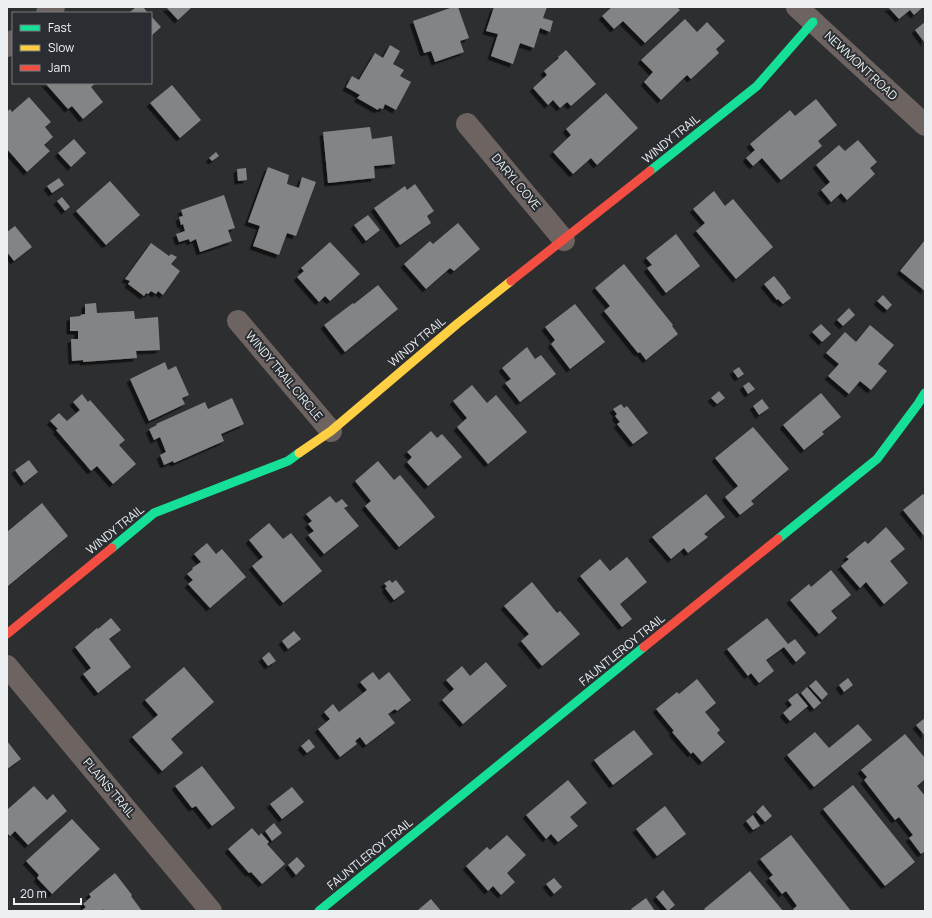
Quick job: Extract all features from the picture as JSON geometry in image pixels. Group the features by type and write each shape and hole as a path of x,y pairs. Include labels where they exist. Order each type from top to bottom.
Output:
{"street":[{"name":"NEWMONT ROAD","path":"797,7 925,125"},
{"name":"WINDY TRAIL","path":"7,634 154,514 288,461 331,431 457,324 757,86 813,22"},
{"name":"DARYL COVE","path":"467,124 564,240"},
{"name":"WINDY TRAIL CIRCLE","path":"238,321 331,431"},
{"name":"FAUNTLEROY TRAIL","path":"319,911 877,459 925,393"},
{"name":"PLAINS TRAIL","path":"7,666 210,911"}],"building":[{"path":"136,7 143,7 147,12 130,12"},
{"path":"166,7 192,7 178,20"},
{"path":"453,7 458,7 469,38 460,41 464,52 435,62 431,51 424,53 413,21"},
{"path":"494,7 547,7 543,18 553,21 550,32 540,28 534,48 520,43 513,64 491,56 498,34 486,31"},
{"path":"612,7 677,7 680,10 645,43 623,21 614,29 602,16"},
{"path":"888,7 923,7 914,15 910,10 899,19"},
{"path":"152,17 161,27 152,35"},
{"path":"685,19 697,32 707,22 725,41 716,49 719,53 691,79 687,75 661,100 644,82 653,72 641,60"},
{"path":"925,22 925,43 915,30"},
{"path":"390,45 400,51 393,64 404,70 400,76 411,82 396,110 385,104 383,109 379,108 378,110 357,98 360,95 346,87 352,76 359,80 375,53 383,58"},
{"path":"566,50 596,84 571,106 567,102 560,108 553,100 548,105 533,88 547,75 544,71"},
{"path":"46,84 95,84 91,87 103,102 83,119 72,106 68,109"},
{"path":"172,85 201,120 180,138 150,103"},
{"path":"606,93 638,128 597,165 591,158 573,174 553,152 571,135 566,129"},
{"path":"29,97 51,122 45,127 53,137 44,145 50,151 27,172 7,149 7,112 10,109 12,112"},
{"path":"816,99 837,125 818,141 822,146 781,180 762,158 753,166 746,158 755,150 750,144 790,110 795,116"},
{"path":"370,127 372,139 392,136 395,164 374,166 375,178 328,183 323,132"},
{"path":"74,139 86,153 71,167 58,153"},
{"path":"858,140 877,162 870,168 875,174 847,200 841,193 831,202 821,190 830,182 816,165 839,145 845,151"},
{"path":"216,152 219,156 212,161 209,158"},
{"path":"268,167 289,175 287,184 299,188 302,177 316,182 296,236 287,233 279,255 253,246 260,226 248,222"},
{"path":"246,168 247,180 238,181 237,169"},
{"path":"59,178 64,185 52,193 47,186"},
{"path":"110,181 140,215 106,245 76,211"},
{"path":"415,184 434,211 427,216 431,223 400,245 374,208 405,186 407,190"},
{"path":"714,191 725,206 733,199 773,247 736,279 696,231 705,223 693,209"},
{"path":"224,195 235,228 228,230 232,241 200,252 196,239 190,242 189,239 179,242 176,234 185,231 183,224 181,225 179,217 183,216 181,210"},
{"path":"62,197 70,207 65,211 57,201"},
{"path":"368,215 380,230 366,241 354,225"},
{"path":"458,223 480,249 454,271 450,268 426,289 404,264 430,241 433,244"},
{"path":"15,226 32,247 14,261 7,252 7,232"},
{"path":"676,234 700,266 666,293 647,268 652,265 646,258"},
{"path":"925,240 925,291 900,271"},
{"path":"330,242 360,274 330,301 325,296 319,302 297,277 304,271 301,268"},
{"path":"151,243 169,256 171,254 177,257 171,264 180,271 163,295 158,291 156,294 151,291 148,294 146,293 144,296 128,284 130,281 125,279"},
{"path":"624,264 673,325 672,326 678,334 646,360 640,352 638,353 604,311 610,306 595,288"},
{"path":"774,276 791,298 783,304 778,299 777,300 764,284"},
{"path":"378,285 398,309 345,352 324,325"},
{"path":"883,295 892,305 887,310 877,301"},
{"path":"96,303 97,313 134,311 135,319 158,317 160,350 136,351 137,358 83,362 83,360 72,361 71,339 78,339 78,331 70,331 70,317 85,314 85,304"},
{"path":"575,304 605,342 570,369 551,344 555,340 545,327"},
{"path":"849,308 855,315 843,326 837,320"},
{"path":"821,324 831,334 822,342 812,332"},
{"path":"870,325 894,345 878,364 887,371 871,390 860,381 849,394 828,376 839,364 826,353 845,332 856,342"},
{"path":"527,347 535,359 541,355 556,374 520,402 505,383 511,379 502,368"},
{"path":"165,362 168,370 176,366 189,395 182,398 185,404 149,421 130,379"},
{"path":"739,367 744,374 738,378 733,371"},
{"path":"749,382 755,389 748,394 743,386"},
{"path":"472,385 487,403 496,395 527,432 488,464 457,427 467,418 453,401"},
{"path":"719,391 725,398 717,404 711,398"},
{"path":"821,393 841,417 822,432 824,434 804,450 783,425"},
{"path":"82,394 88,402 90,400 125,440 119,445 136,464 113,484 97,466 91,471 50,421 59,413 67,421 80,410 73,402"},
{"path":"232,398 244,424 221,434 224,441 174,463 173,461 164,465 160,455 166,452 160,437 154,440 149,429 157,425 156,424 205,402 208,409"},
{"path":"762,399 769,408 759,415 753,406"},
{"path":"621,404 624,408 627,406 648,433 633,444 617,424 620,422 615,416 617,414 613,409"},
{"path":"753,427 789,469 751,501 754,504 740,515 725,497 738,486 715,458"},
{"path":"431,431 437,438 442,434 462,457 428,486 407,462 412,457 407,452"},
{"path":"29,460 38,472 24,483 15,470"},
{"path":"378,461 394,480 400,475 435,517 399,547 365,506 371,501 355,481"},
{"path":"706,494 725,517 704,534 708,537 688,553 684,548 671,559 652,537"},
{"path":"923,494 925,496 925,537 903,510"},
{"path":"330,496 336,503 342,499 348,506 344,508 359,526 324,554 308,535 314,531 308,524 312,521 306,514"},
{"path":"42,503 68,536 8,586 7,532"},
{"path":"269,523 283,539 291,533 322,571 283,603 252,566 263,557 249,540"},
{"path":"886,527 905,549 890,561 908,583 884,604 866,582 860,588 841,566 849,559 846,557 865,541 868,544"},
{"path":"207,543 216,554 222,549 246,577 210,608 188,584 193,580 187,574 193,569 192,568 201,562 194,554"},
{"path":"627,557 647,582 620,604 632,619 622,627 580,576 600,559 610,571"},
{"path":"831,570 851,595 831,611 837,618 819,634 790,600 809,584 811,587"},
{"path":"390,580 392,583 396,580 405,592 394,600 385,588 387,587 384,583"},
{"path":"532,582 557,613 560,611 580,634 542,666 521,641 529,634 504,606"},
{"path":"111,618 121,630 109,639 131,667 98,693 83,674 91,668 75,647"},
{"path":"767,618 788,644 795,639 806,653 796,662 784,647 766,660 774,671 759,683 751,673 748,676 727,649"},
{"path":"294,631 301,639 288,649 282,641"},
{"path":"269,652 276,661 268,666 262,658"},
{"path":"486,662 507,686 463,724 442,700 454,689 446,680 462,666 470,676"},
{"path":"184,667 214,702 171,739 183,753 162,771 132,737 158,715 145,700"},
{"path":"373,672 379,680 389,672 411,700 397,711 395,709 388,714 395,723 366,745 360,737 355,741 357,744 340,757 318,729 330,719 324,712 333,704 339,712 367,690 360,682"},
{"path":"848,678 853,685 844,692 839,685"},
{"path":"697,679 716,703 705,712 720,730 717,733 725,742 702,762 693,752 691,754 672,732 674,731 656,709 677,692 679,694"},
{"path":"816,680 828,694 822,700 809,686"},
{"path":"807,687 821,703 814,709 801,693"},
{"path":"797,693 808,706 790,721 783,713 792,705 788,700"},
{"path":"925,718 925,736 916,725"},
{"path":"858,724 872,740 814,787 787,755 815,732 829,748"},
{"path":"634,730 653,754 613,785 594,760"},
{"path":"905,734 925,758 925,779 917,786 925,796 925,851 921,854 909,838 913,835 899,817 895,820 864,780 867,777 861,770"},
{"path":"309,739 315,747 307,753 301,746"},
{"path":"7,741 21,759 7,769"},
{"path":"202,766 235,808 212,826 196,806 192,808 175,786"},
{"path":"568,780 587,803 570,817 578,826 558,842 551,834 546,839 526,815"},
{"path":"853,785 915,862 885,886 823,809"},
{"path":"34,786 47,800 53,794 67,811 28,845 15,831 10,836 7,833 7,810"},
{"path":"292,787 304,802 282,819 270,804"},
{"path":"763,805 772,816 765,822 756,812"},
{"path":"665,806 686,834 657,856 636,829"},
{"path":"753,815 760,826 753,830 746,821"},
{"path":"72,819 100,849 52,894 37,878 39,875 26,861"},
{"path":"274,823 282,833 272,841 265,831"},
{"path":"252,828 259,836 261,833 269,842 267,844 285,864 262,884 251,872 249,873 228,849"},
{"path":"507,835 526,855 507,873 515,882 501,895 493,886 488,891 466,866 487,847 490,850"},
{"path":"791,835 851,911 795,911 793,909 797,906 786,891 782,894 769,878 773,875 760,859"},
{"path":"297,857 305,866 296,875 288,865"},
{"path":"750,871 783,911 706,911 704,909"},
{"path":"115,873 142,911 104,911 103,909 101,911 81,911 86,907 83,904 91,897 89,894"},
{"path":"554,878 562,887 554,894 546,884"},
{"path":"663,890 675,905 668,911 656,897"},
{"path":"646,898 655,911 632,911 631,909"},
{"path":"431,899 441,911 417,911"}],"traffic: fast":[{"path":"650,171 757,86 813,22"},
{"path":"778,539 877,459 925,393"},
{"path":"112,548 154,513 288,461 299,453"},
{"path":"319,911 644,647"}],"traffic: slow":[{"path":"299,453 331,431 457,324 511,281"}],"traffic: jam":[{"path":"511,281 650,171"},
{"path":"644,647 778,539"},
{"path":"7,634 112,548"}]}
